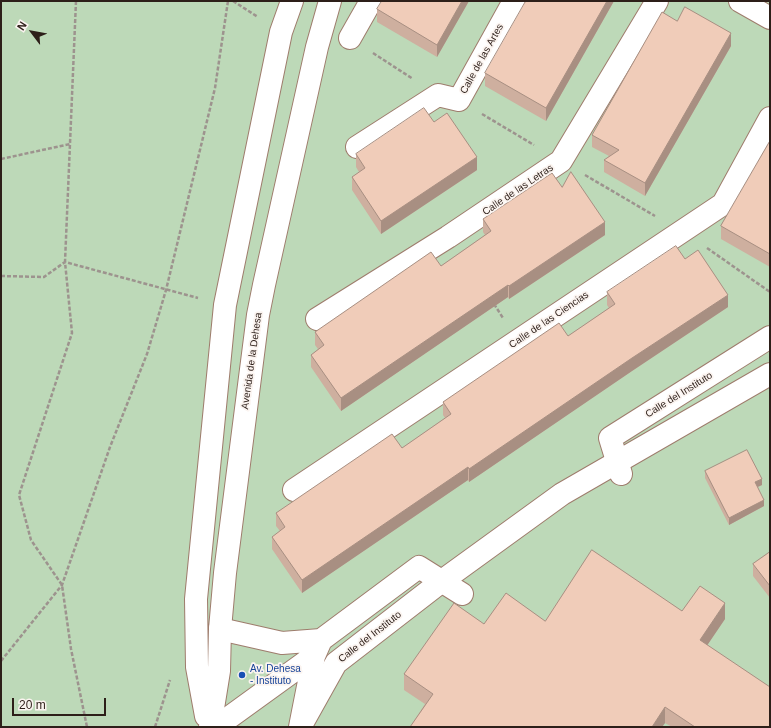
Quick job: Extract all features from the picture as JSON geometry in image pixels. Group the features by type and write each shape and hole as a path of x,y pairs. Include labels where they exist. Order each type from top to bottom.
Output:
{"street":[{"name":"Avenida de la Dehesa","path":"209,727 197,667 196,599 225,305 281,32 292,1"},
{"name":"Avenida de la Dehesa","path":"209,727 219,671 220,629 227,557 258,316 317,47 330,1"},
{"path":"350,38 371,1"},
{"name":"Calle de las Artes","path":"357,146 449,98 514,1"},
{"name":"Calle de las Letras","path":"317,319 448,237 561,161 657,1"},
{"path":"740,1 770,18"},
{"name":"Calle de las Ciencias","path":"294,490 723,204 770,118"},
{"name":"Calle del Instituto","path":"619,469 610,438 770,337"},
{"name":"Calle del Instituto","path":"300,727 336,663 442,581 562,494 619,469 770,374"},
{"path":"216,727 419,567 462,594"},
{"path":"220,629 282,643 317,648"},
{"name":"Calle del Instituto","path":"300,727 317,648"}],"path":[{"path":"76,1 65,262 72,333 20,495 31,540 62,585 71,649 87,727"},
{"path":"1,660 62,585 110,447 147,354 166,290 215,88 228,1"},
{"path":"350,38 449,98 520,137"},
{"path":"1,159 70,144"},
{"path":"561,161 639,208"},
{"path":"683,231 770,292"},
{"path":"65,262 225,305"},
{"path":"1,276 44,277 65,262"}],"green space":[{"path":"1,1 770,1 770,727 1,727"}],"building":[{"path":"382,1 462,1 437,45 377,9"},
{"path":"526,1 607,1 546,108 485,73"},
{"path":"685,7 731,33 645,183 604,160 619,150 592,135 662,12 677,21"},
{"path":"424,108 434,122 447,113 477,157 381,221 352,177 365,168 356,154"},
{"path":"770,141 770,254 721,226"},
{"path":"571,172 605,222 509,286 508,285 341,398 311,355 324,345 315,332 431,252 441,266 491,231 483,219 552,173 562,187"},
{"path":"676,246 685,259 698,250 728,295 632,358 469,469 468,467 302,580 272,537 285,527 276,513 392,434 402,448 451,414 443,402 559,323 568,336 615,304 607,292"},
{"path":"747,450 762,479 755,482 764,500 729,518 705,471"},
{"path":"592,550 682,611 700,586 725,603 700,640 770,687 770,727 695,727 665,707 652,727 410,727 433,694 404,674 454,603 484,624 506,593 545,621"},
{"path":"770,552 770,586 753,564"}],"place":[{"name":"Av. Dehesa - Instituto","path":"242,675"}]}
